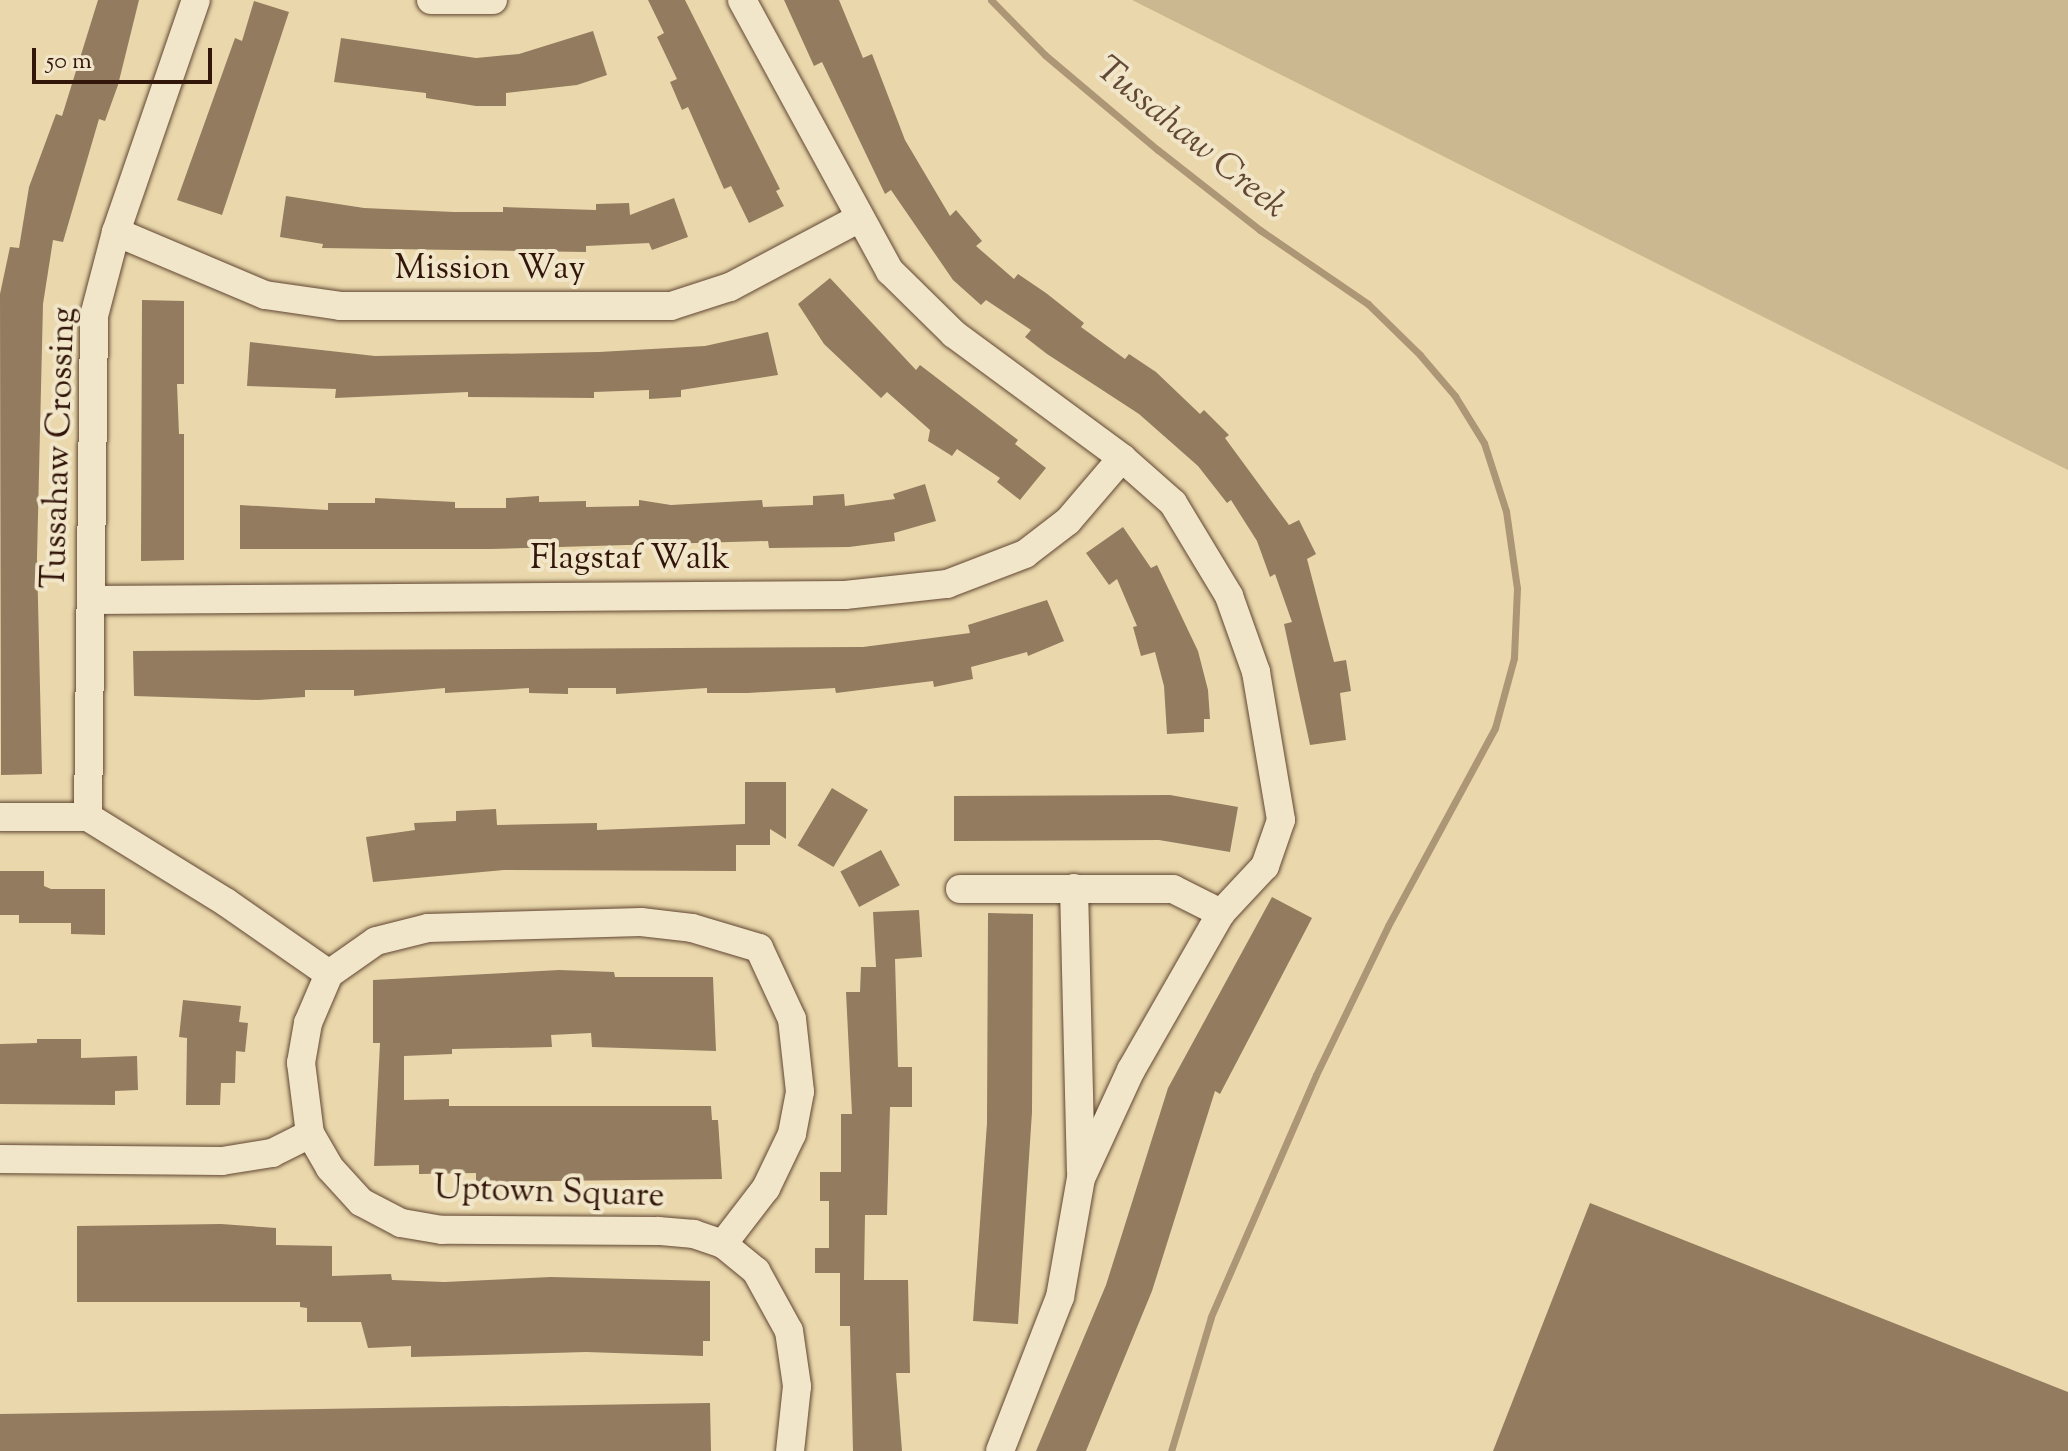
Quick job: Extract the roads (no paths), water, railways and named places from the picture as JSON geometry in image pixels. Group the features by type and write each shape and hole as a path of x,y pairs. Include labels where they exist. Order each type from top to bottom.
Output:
{"street":[{"name":"Tussahaw Crossing","path":"88,817 94,316 116,232 196,0"},
{"path":"431,0 493,0"},
{"path":"742,0 858,219 890,271 954,334 1122,458 1173,503 1205,548 1229,596 1256,672 1281,820 1265,866 1221,913 1131,1070 1081,1178"},
{"name":"Mission Way","path":"116,232 265,295 340,306 671,306 730,287 858,219"},
{"name":"Flagstaf Walk","path":"92,600 845,595 947,584 1025,554 1068,521 1122,458"},
{"path":"0,817 88,817 227,903 329,974 376,941 428,928 641,922 692,928 759,948 792,1019 800,1092 792,1134 766,1188 723,1244 756,1271 789,1331 797,1386 790,1451"},
{"path":"1000,1451 1060,1297 1081,1178 1074,888"},
{"path":"960,889 1173,889 1221,913"},
{"name":"Uptown Square","path":"329,974 308,1023 301,1063 310,1134 330,1168 361,1202 401,1223 442,1230 658,1231 694,1234 723,1244"},
{"path":"0,1159 222,1161 272,1153 310,1134"}],"waterway":[{"name":"Tussahaw Creek","path":"991,0 1045,55 1158,150 1260,230 1368,304 1420,355 1455,396 1484,443 1506,511 1517,588 1514,658 1495,728 1388,926 1316,1075 1211,1317 1171,1451"}]}
